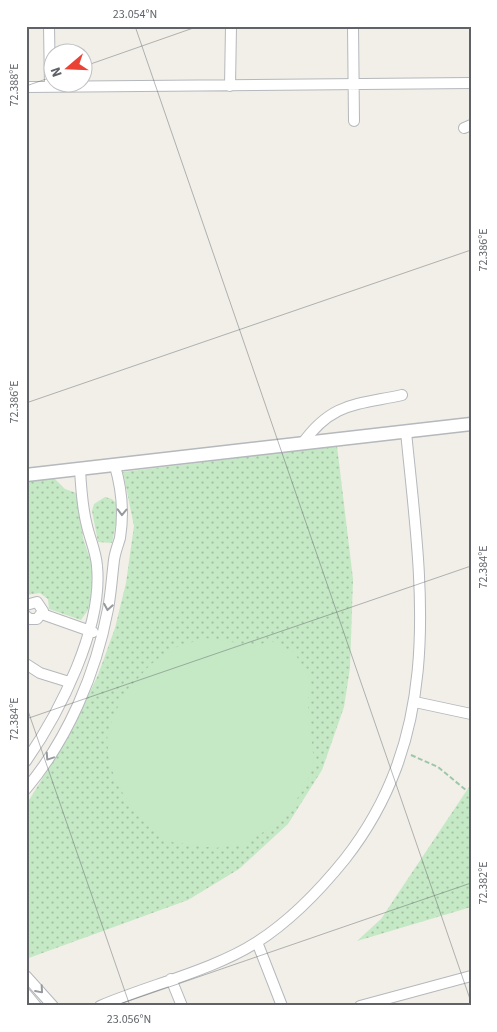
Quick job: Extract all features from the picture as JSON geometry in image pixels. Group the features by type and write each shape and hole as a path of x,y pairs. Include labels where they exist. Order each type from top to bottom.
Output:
{"street":[{"path":"49,26 49,42"},
{"path":"230,86 231,26"},
{"path":"353,26 354,121"},
{"path":"92,87 471,83"},
{"path":"26,87 42,87"},
{"path":"302,444 322,419 335,412 402,394"},
{"path":"26,475 471,424"},
{"path":"100,1006 199,969 257,942 304,904 330,878 361,838 385,794 403,752 415,702 420,642 421,587 406,432"},
{"path":"26,789 54,750 74,713 90,675 102,636 112,584 114,558 121,531 122,503 115,466"},
{"path":"26,760 51,720 68,682 88,630 96,598 97,558 86,523 80,469"},
{"path":"97,558 114,558"},
{"path":"26,605 37,602 42,607 42,614 37,619 27,619"},
{"path":"42,614 102,636"},
{"path":"26,664 40,673 68,682"},
{"path":"415,702 471,714"},
{"path":"257,942 282,1006"},
{"path":"26,976 53,1006"},
{"path":"360,1006 471,976"},
{"path":"171,978 182,1006"},
{"path":"26,994 36,1006"}],"path":[{"path":"403,752 438,767 467,791"}],"green space":[{"path":"337,446 353,579 350,668 344,707 322,770 288,824 239,869 188,900 26,959 26,805 67,739 98,675 115,628 126,583 134,526 123,472"},
{"path":"52,476 65,489 79,494 83,538 92,565 93,588 88,610 81,620 49,609 48,599 40,593 26,595 26,478"},
{"path":"105,497 112,499 117,504 117,518 112,543 98,542 92,511 94,504"},
{"path":"205,638 251,645 260,645 269,640 294,652 310,679 308,707 314,762 306,786 292,806 272,827 243,844 215,848 171,842 143,821 122,792 109,764 107,733 123,695 150,665 171,649"},
{"path":"469,787 471,907 357,941 381,919"}]}
